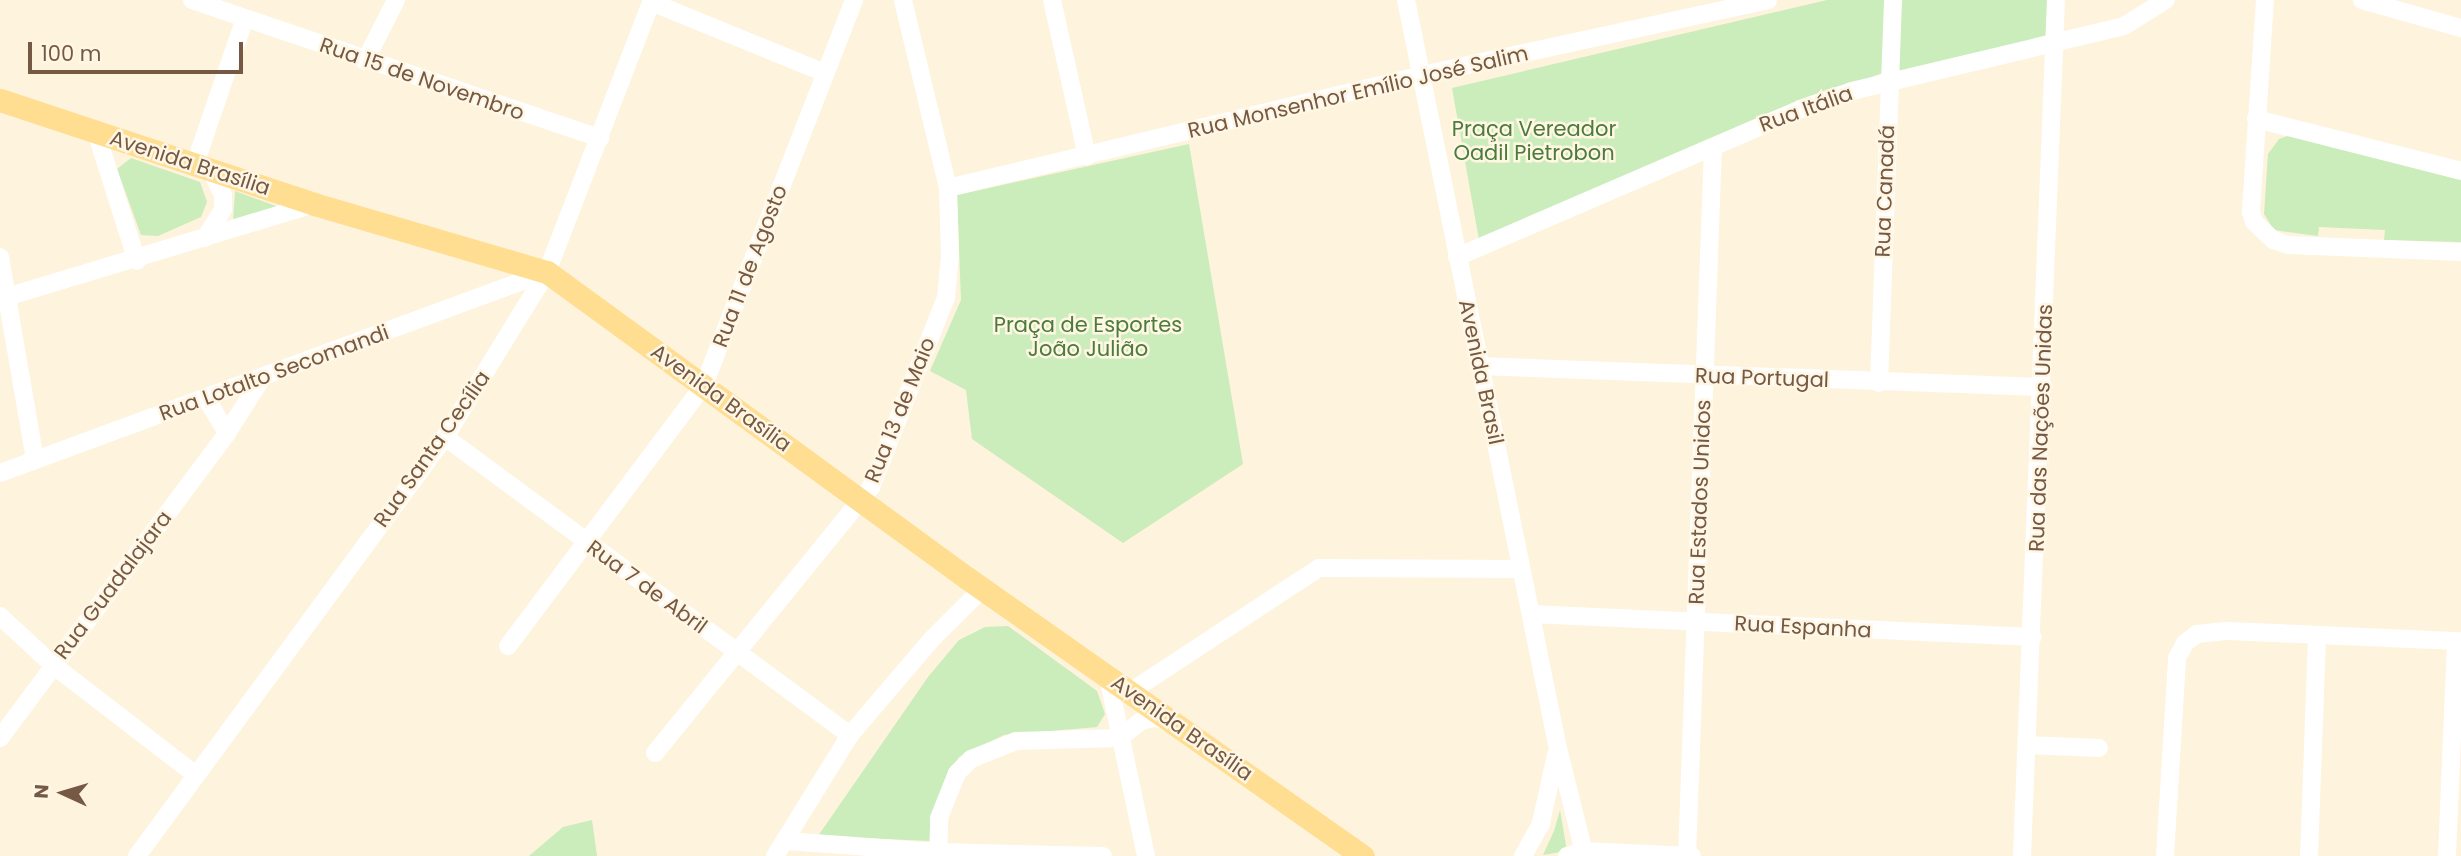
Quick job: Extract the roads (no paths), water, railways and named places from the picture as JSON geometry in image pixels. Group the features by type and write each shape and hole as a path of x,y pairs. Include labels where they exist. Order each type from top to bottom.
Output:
{"main road":[{"name":"Avenida Brasília","path":"3,102 314,204 547,272 860,500 1363,856"}],"street":[{"name":"Rua 15 de Novembro","path":"192,0 365,61 600,138"},
{"path":"365,61 396,0"},
{"name":"Rua 11 de Agosto","path":"508,646 704,385 854,0"},
{"name":"Rua 13 de Maio","path":"655,753 871,487 946,298 950,256 948,188 903,0"},
{"path":"1052,0 1087,156"},
{"name":"Avenida Brasil","path":"1406,0 1579,854"},
{"name":"Rua Monsenhor Emílio José Salim","path":"948,188 1422,75 1768,0"},
{"name":"Rua Canadá","path":"1879,383 1893,0"},
{"name":"Rua das Nações Unidas","path":"2022,856 2044,387 2056,0"},
{"name":"Rua Itália","path":"1457,257 1800,109 1888,83 2124,26 2166,0"},
{"path":"2265,0 2251,212 2254,222 2273,240 2288,245 2461,252"},
{"path":"2362,0 2461,28"},
{"path":"651,1 825,73"},
{"name":"Rua Santa Cecília","path":"137,856 445,437 547,272 651,1"},
{"path":"205,238 223,209 223,195 202,166 245,18"},
{"path":"2256,119 2461,171"},
{"path":"96,132 137,261"},
{"name":"Rua Estados Unidos","path":"1689,856 1713,148"},
{"path":"3,298 137,261 314,204"},
{"path":"0,257 3,298 35,460"},
{"name":"Rua Lotalto Secomandi","path":"0,473 547,272"},
{"name":"Rua Portugal","path":"1479,366 1879,383 2044,387"},
{"name":"Rua Guadalajara","path":"0,738 227,433 262,378"},
{"path":"206,398 227,433"},
{"name":"Rua 7 de Abril","path":"445,437 584,542 850,735"},
{"path":"1130,692 1319,568 1521,569"},
{"path":"775,856 850,735 931,640 983,588"},
{"name":"Rua Espanha","path":"1531,614 2032,638"},
{"path":"0,616 53,664 196,775"},
{"path":"2165,856 2175,674 2185,643 2197,634 2214,631 2459,641 2447,856"},
{"path":"2309,856 2317,635"},
{"path":"1108,677 1146,856"},
{"path":"938,854 939,818 957,773 971,758 1016,741 1120,738 1141,722 1154,718 1171,721"},
{"name":"Avenida Brasil","path":"1522,856 1544,814 1557,744"},
{"path":"2028,745 2099,748"},
{"path":"786,841 938,854 1103,856"},
{"path":"1579,854 1689,856"}],"park label":[{"name":"Praça Vereador Oadil Pietrobon","path":"1534,141"},
{"name":"Praça de Esportes João Julião","path":"1088,337"}]}
